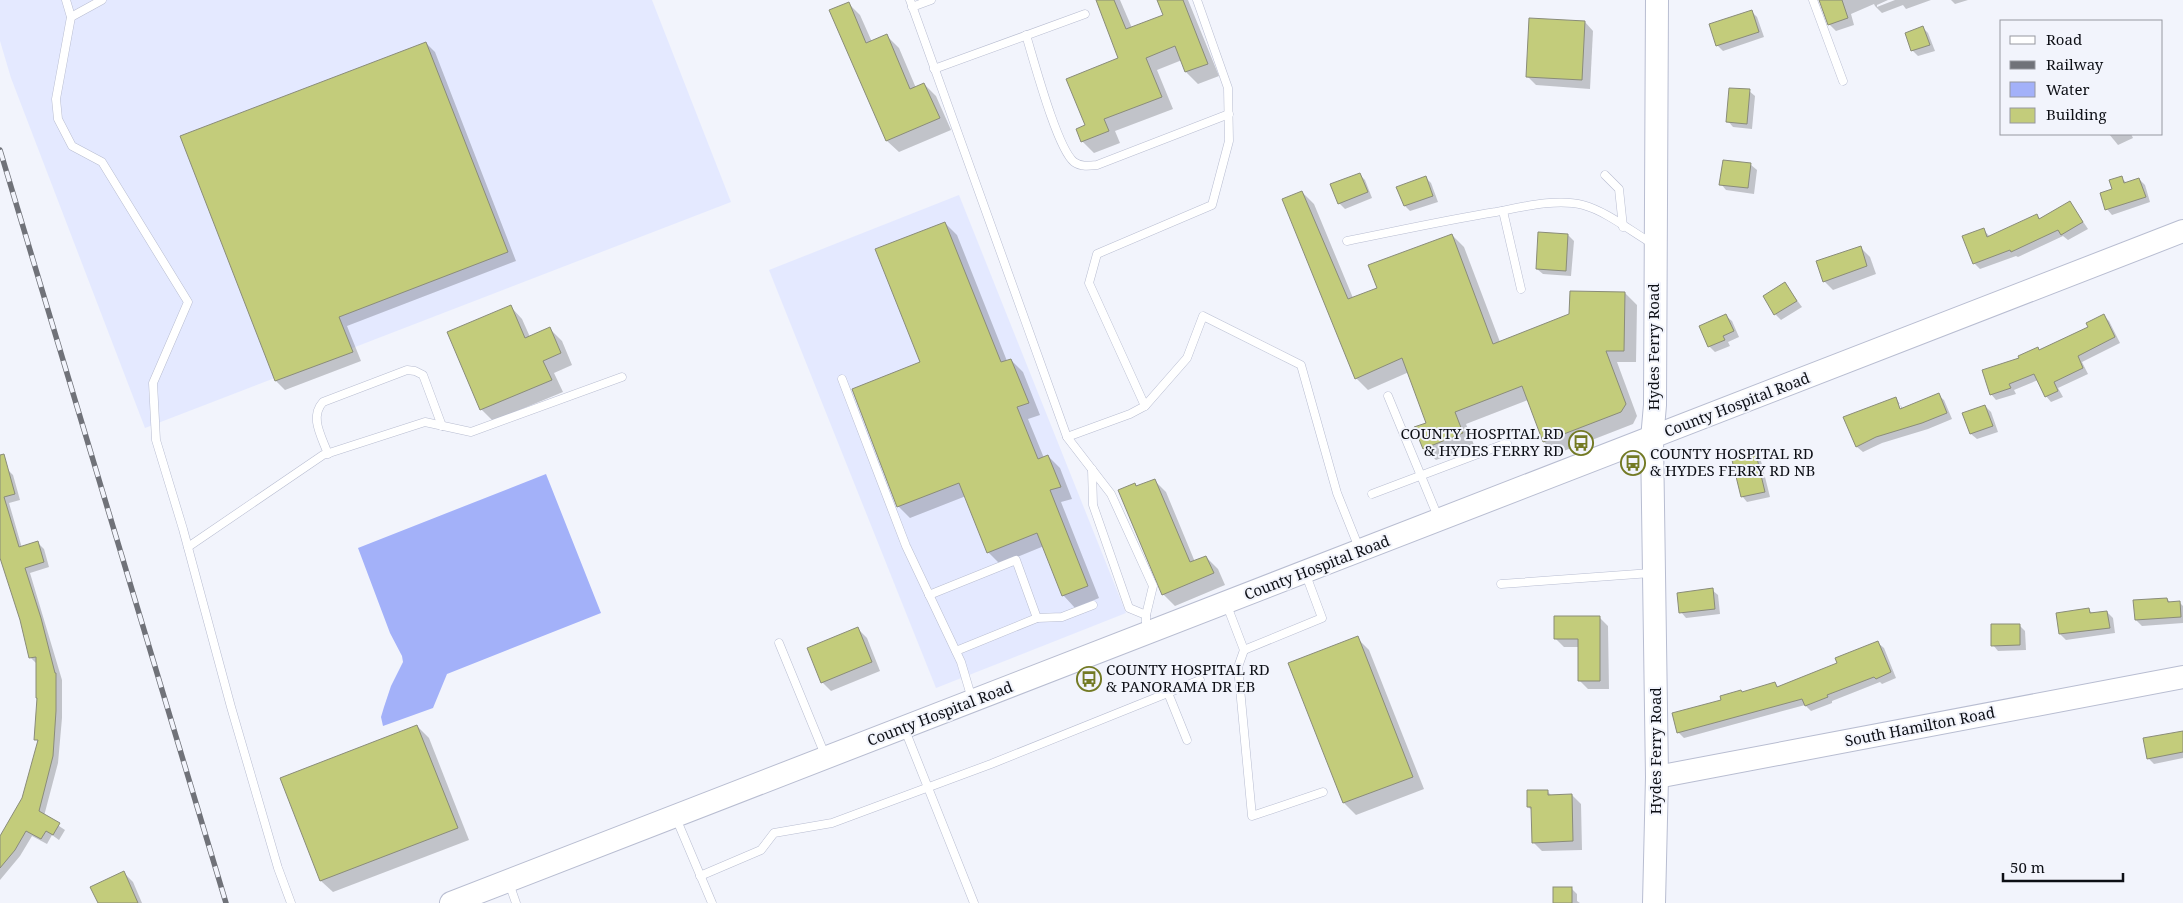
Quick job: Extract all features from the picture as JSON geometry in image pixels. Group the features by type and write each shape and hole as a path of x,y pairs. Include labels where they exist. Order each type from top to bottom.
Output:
{"main road":[{"name":"Hydes Ferry Road","path":"1654,903 1657,777 1652,439 1654,405 1657,0"},
{"name":"County Hospital Road","path":"451,903 973,701 1146,625 1226,603 1305,573 2183,231"},
{"name":"South Hamilton Road","path":"1657,777 2183,677"}],"lane":[{"path":"66,0 71,17 56,99 58,119 72,146 102,162 188,302 153,383 156,440 188,547 231,707 278,868 291,903"},
{"path":"71,17 102,0"},
{"path":"931,0 911,3 1067,437 1111,494 1153,586 1146,625"},
{"path":"1145,406 1089,283 1098,254 1212,205 1229,141 1228,88 1197,0"},
{"path":"1813,0 1843,81"},
{"path":"934,69 1085,14"},
{"path":"1026,36 1062,144 1076,163 1086,166 1097,165 1229,114"},
{"path":"1605,175 1620,189 1623,227"},
{"path":"1347,242 1503,210 1542,204 1580,204 1601,212 1655,245"},
{"path":"1503,210 1521,289"},
{"path":"1067,437 1130,414 1145,406 1187,358 1203,316 1301,365 1338,493 1360,551"},
{"path":"328,454 315,414 323,402 407,370 415,371 422,375 442,426"},
{"path":"188,547 328,454 425,422 471,432 622,377"},
{"path":"842,379 903,538 961,662 973,701"},
{"path":"1388,396 1440,521"},
{"path":"1372,494 1508,442"},
{"path":"1092,469 1093,505 1129,608 1146,625"},
{"path":"929,595 1016,560 1037,618"},
{"path":"1244,650 1322,618 1305,573"},
{"path":"1501,584 1653,573"},
{"path":"1226,603 1244,650 1238,667 1252,816 1323,792"},
{"path":"956,651 1037,618 1062,616 1093,605"},
{"path":"779,643 826,758"},
{"path":"700,876 761,850 774,834 832,823 991,764 1200,680"},
{"path":"1168,692 1187,740"},
{"path":"904,728 974,903"},
{"path":"675,816 712,903"},
{"path":"508,881 516,903"}],"shaded area":[{"path":"0,0 652,0 731,202 145,428 11,78 0,41"},
{"path":"959,195 1126,613 936,688 769,270"}],"water":[{"path":"546,474 601,613 447,674 433,708 383,726 381,717 384,707 391,686 403,662 358,548"}],"building":[{"path":"1096,0 1114,0 1126,29 1163,15 1157,0 1183,0 1208,64 1185,72 1175,46 1146,58 1162,97 1104,119 1109,131 1081,142 1076,129 1085,125 1066,79 1118,58"},
{"path":"1819,0 1842,0 1848,18 1828,25"},
{"path":"849,2 866,43 887,34 910,89 924,83 940,118 886,141 829,10"},
{"path":"1752,10 1759,32 1716,46 1709,24"},
{"path":"1529,18 1585,21 1582,80 1526,77"},
{"path":"1923,26 1930,45 1911,51 1905,33"},
{"path":"426,42 508,252 339,317 353,352 275,381 180,136"},
{"path":"1729,88 1750,89 1747,124 1726,122"},
{"path":"1723,160 1751,163 1748,188 1719,185"},
{"path":"1360,173 1368,192 1338,204 1330,184"},
{"path":"1426,176 1433,196 1404,206 1396,187"},
{"path":"2122,176 2124,183 2139,178 2146,197 2105,210 2100,193 2112,189 2109,180"},
{"path":"1302,191 1348,299 1377,288 1368,265 1452,234 1493,344 1569,314 1570,291 1625,292 1624,351 1606,351 1626,404 1621,412 1543,442 1522,386 1455,412 1463,433 1423,449 1414,427 1426,423 1402,358 1355,379 1282,199"},
{"path":"2070,201 2083,222 2061,235 2058,230 2011,252 2010,250 1973,264 1962,236 1984,228 1987,237 2037,214 2039,219"},
{"path":"945,222 1001,362 1011,359 1029,403 1017,407 1038,459 1048,455 1061,487 1050,490 1088,586 1062,596 1037,533 987,553 959,483 897,507 852,389 920,362 875,249"},
{"path":"1538,232 1568,234 1566,271 1536,269"},
{"path":"1861,246 1867,266 1823,282 1816,261"},
{"path":"1785,282 1797,301 1774,315 1763,296"},
{"path":"511,305 525,338 550,327 561,353 543,361 552,380 480,410 447,332"},
{"path":"1726,314 1734,331 1723,336 1725,340 1708,347 1699,326"},
{"path":"2104,314 2115,337 2078,356 2083,368 2054,382 2058,391 2045,397 2034,374 2009,384 2011,388 1990,395 1982,370 2019,358 2018,356 2038,347 2039,350 2088,327 2086,323"},
{"path":"1939,393 1947,413 1876,437 1856,447 1843,417 1896,397 1900,409"},
{"path":"1985,405 1993,426 1970,434 1962,413"},
{"path":"4,454 15,494 4,497 19,547 38,541 44,562 25,568 56,673 53,756 39,811 60,823 53,835 46,831 41,839 26,831 15,850 0,868 0,836 22,798 38,740 34,740 37,698 36,657 29,658 20,620 0,558 0,455"},
{"path":"1756,454 1765,492 1741,497 1732,460"},
{"path":"1155,479 1190,562 1206,556 1214,573 1162,595 1118,490 1135,483 1136,486"},
{"path":"1713,588 1715,609 1679,613 1677,593"},
{"path":"2167,598 2168,602 2180,601 2181,617 2135,620 2133,600"},
{"path":"2089,608 2090,613 2107,611 2110,628 2059,634 2056,613"},
{"path":"1554,616 1600,616 1600,681 1578,681 1578,639 1554,639"},
{"path":"1991,624 2020,624 2020,645 1991,646"},
{"path":"858,627 872,662 821,683 807,648"},
{"path":"1358,636 1413,777 1343,803 1288,663"},
{"path":"1878,641 1891,672 1876,679 1874,677 1827,695 1828,697 1805,706 1802,699 1677,733 1672,713 1721,700 1720,696 1741,690 1742,692 1775,682 1777,687 1837,663 1835,658"},
{"path":"417,725 458,828 320,881 280,778"},
{"path":"2183,731 2183,752 2147,759 2143,738"},
{"path":"1527,790 1548,790 1548,795 1572,794 1573,841 1532,843 1531,807 1527,807"},
{"path":"124,871 138,903 98,903 90,887"},
{"path":"1553,887 1572,887 1572,903 1553,903"}],"railway":[{"path":"0,150 226,903"}],"place":[{"name":"COUNTY HOSPITAL RD & HYDES FERRY RD","path":"1581,443"},
{"name":"COUNTY HOSPITAL RD & HYDES FERRY RD NB","path":"1633,463"},
{"name":"COUNTY HOSPITAL RD & PANORAMA DR EB","path":"1089,679"}]}
